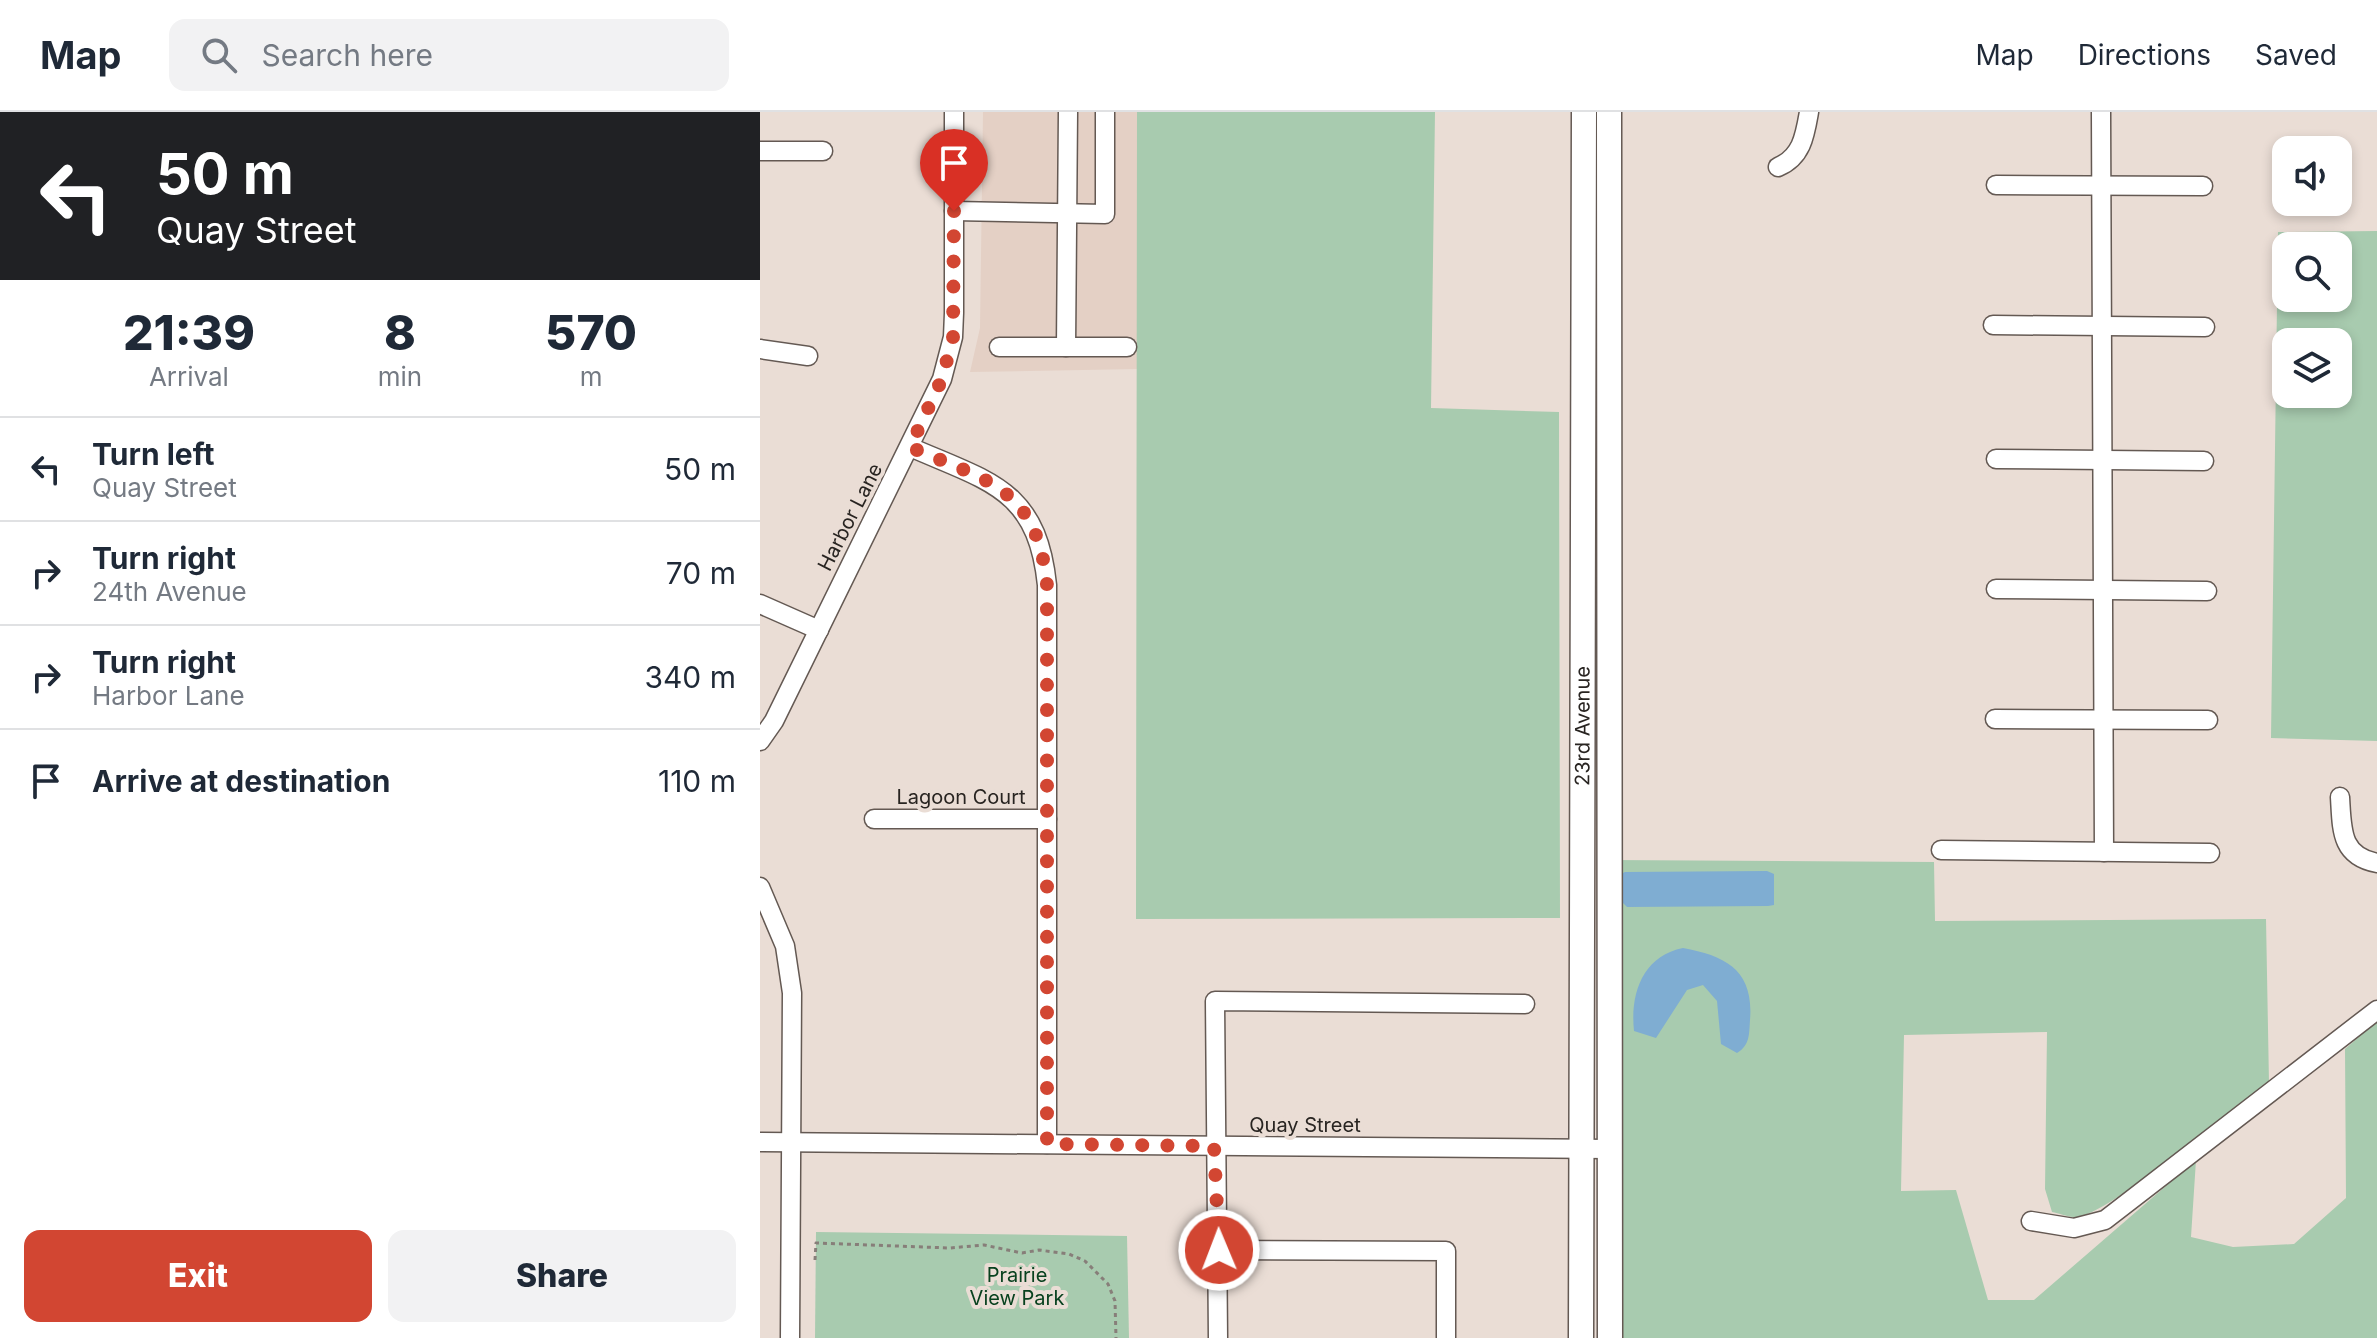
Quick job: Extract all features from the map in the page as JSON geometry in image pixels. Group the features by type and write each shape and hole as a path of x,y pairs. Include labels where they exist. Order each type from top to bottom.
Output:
{"main road":[{"name":"23rd Avenue","path":"1581,1338 1584,112"},
{"name":"23rd Avenue","path":"1609,112 1610,1338"}],"street":[{"name":"Harbor Lane","path":"760,741 819,630 942,379 953,337 954,112"},
{"path":"1066,347 1068,112"},
{"path":"954,211 1105,214 1105,112"},
{"path":"1778,167 1789,162 1804,142 1809,112"},
{"path":"2101,112 2104,852"},
{"path":"760,151 823,151"},
{"path":"1996,185 2203,186"},
{"path":"1993,325 2205,327"},
{"path":"999,347 1127,347"},
{"path":"760,349 808,356"},
{"path":"910,447 998,488 1019,502 1044,552 1047,585 1047,1144"},
{"path":"1996,459 2204,461"},
{"path":"1996,589 2207,591"},
{"path":"760,604 819,630"},
{"path":"1995,719 2208,720"},
{"path":"2340,797 2342,840 2352,854 2377,863"},
{"name":"Lagoon Court","path":"874,819 1047,819"},
{"path":"1941,850 2210,853"},
{"path":"760,887 785,946 792,993 790,1338"},
{"path":"1218,1338 1215,1001 1525,1004"},
{"path":"2031,1221 2074,1228 2105,1220 2377,1010"},
{"name":"Quay Street","path":"760,1142 1609,1149"},
{"path":"1219,1250 1446,1251 1446,1338"}],"path":[{"path":"815,1260 816,1243 950,1248 984,1245 1022,1253 1039,1250 1069,1254 1092,1267 1108,1284 1115,1301 1116,1338"}],"shaded area":[{"path":"983,112 1137,112 1137,369 970,372 980,328"}],"green space":[{"path":"1137,112 1435,112 1431,408 1559,412 1560,918 1136,919"},
{"path":"2377,231 2377,741 2271,738 2276,408 2352,408 2352,328 2277,328 2277,312 2352,312 2352,232 2278,232"},
{"path":"1608,860 1934,862 1935,921 2266,919 2269,1083 2173,1158 2093,1211 2077,1217 2052,1212 2045,1189 2047,1032 1904,1035 1901,1191 1956,1190 1988,1300 2034,1300 2196,1160 2191,1237 2233,1247 2294,1244 2346,1198 2345,1049 2377,1021 2377,1338 1611,1338"},
{"name":"Prairie View Park","path":"816,1232 1127,1236 1129,1338 815,1338"}],"water":[{"path":"1767,871 1774,874 1774,905 1627,907 1620,900 1621,874 1625,872"},
{"path":"1683,948 1725,961 1742,978 1750,1003 1749,1030 1747,1043 1737,1053 1721,1044 1717,1001 1703,985 1687,990 1656,1038 1634,1031 1634,1003 1642,978 1658,959"}],"route":[{"path":"954,211 953,337 942,379 910,447 998,488 1019,502 1044,552 1047,585 1047,1144 1214,1146 1219,1250"}]}
